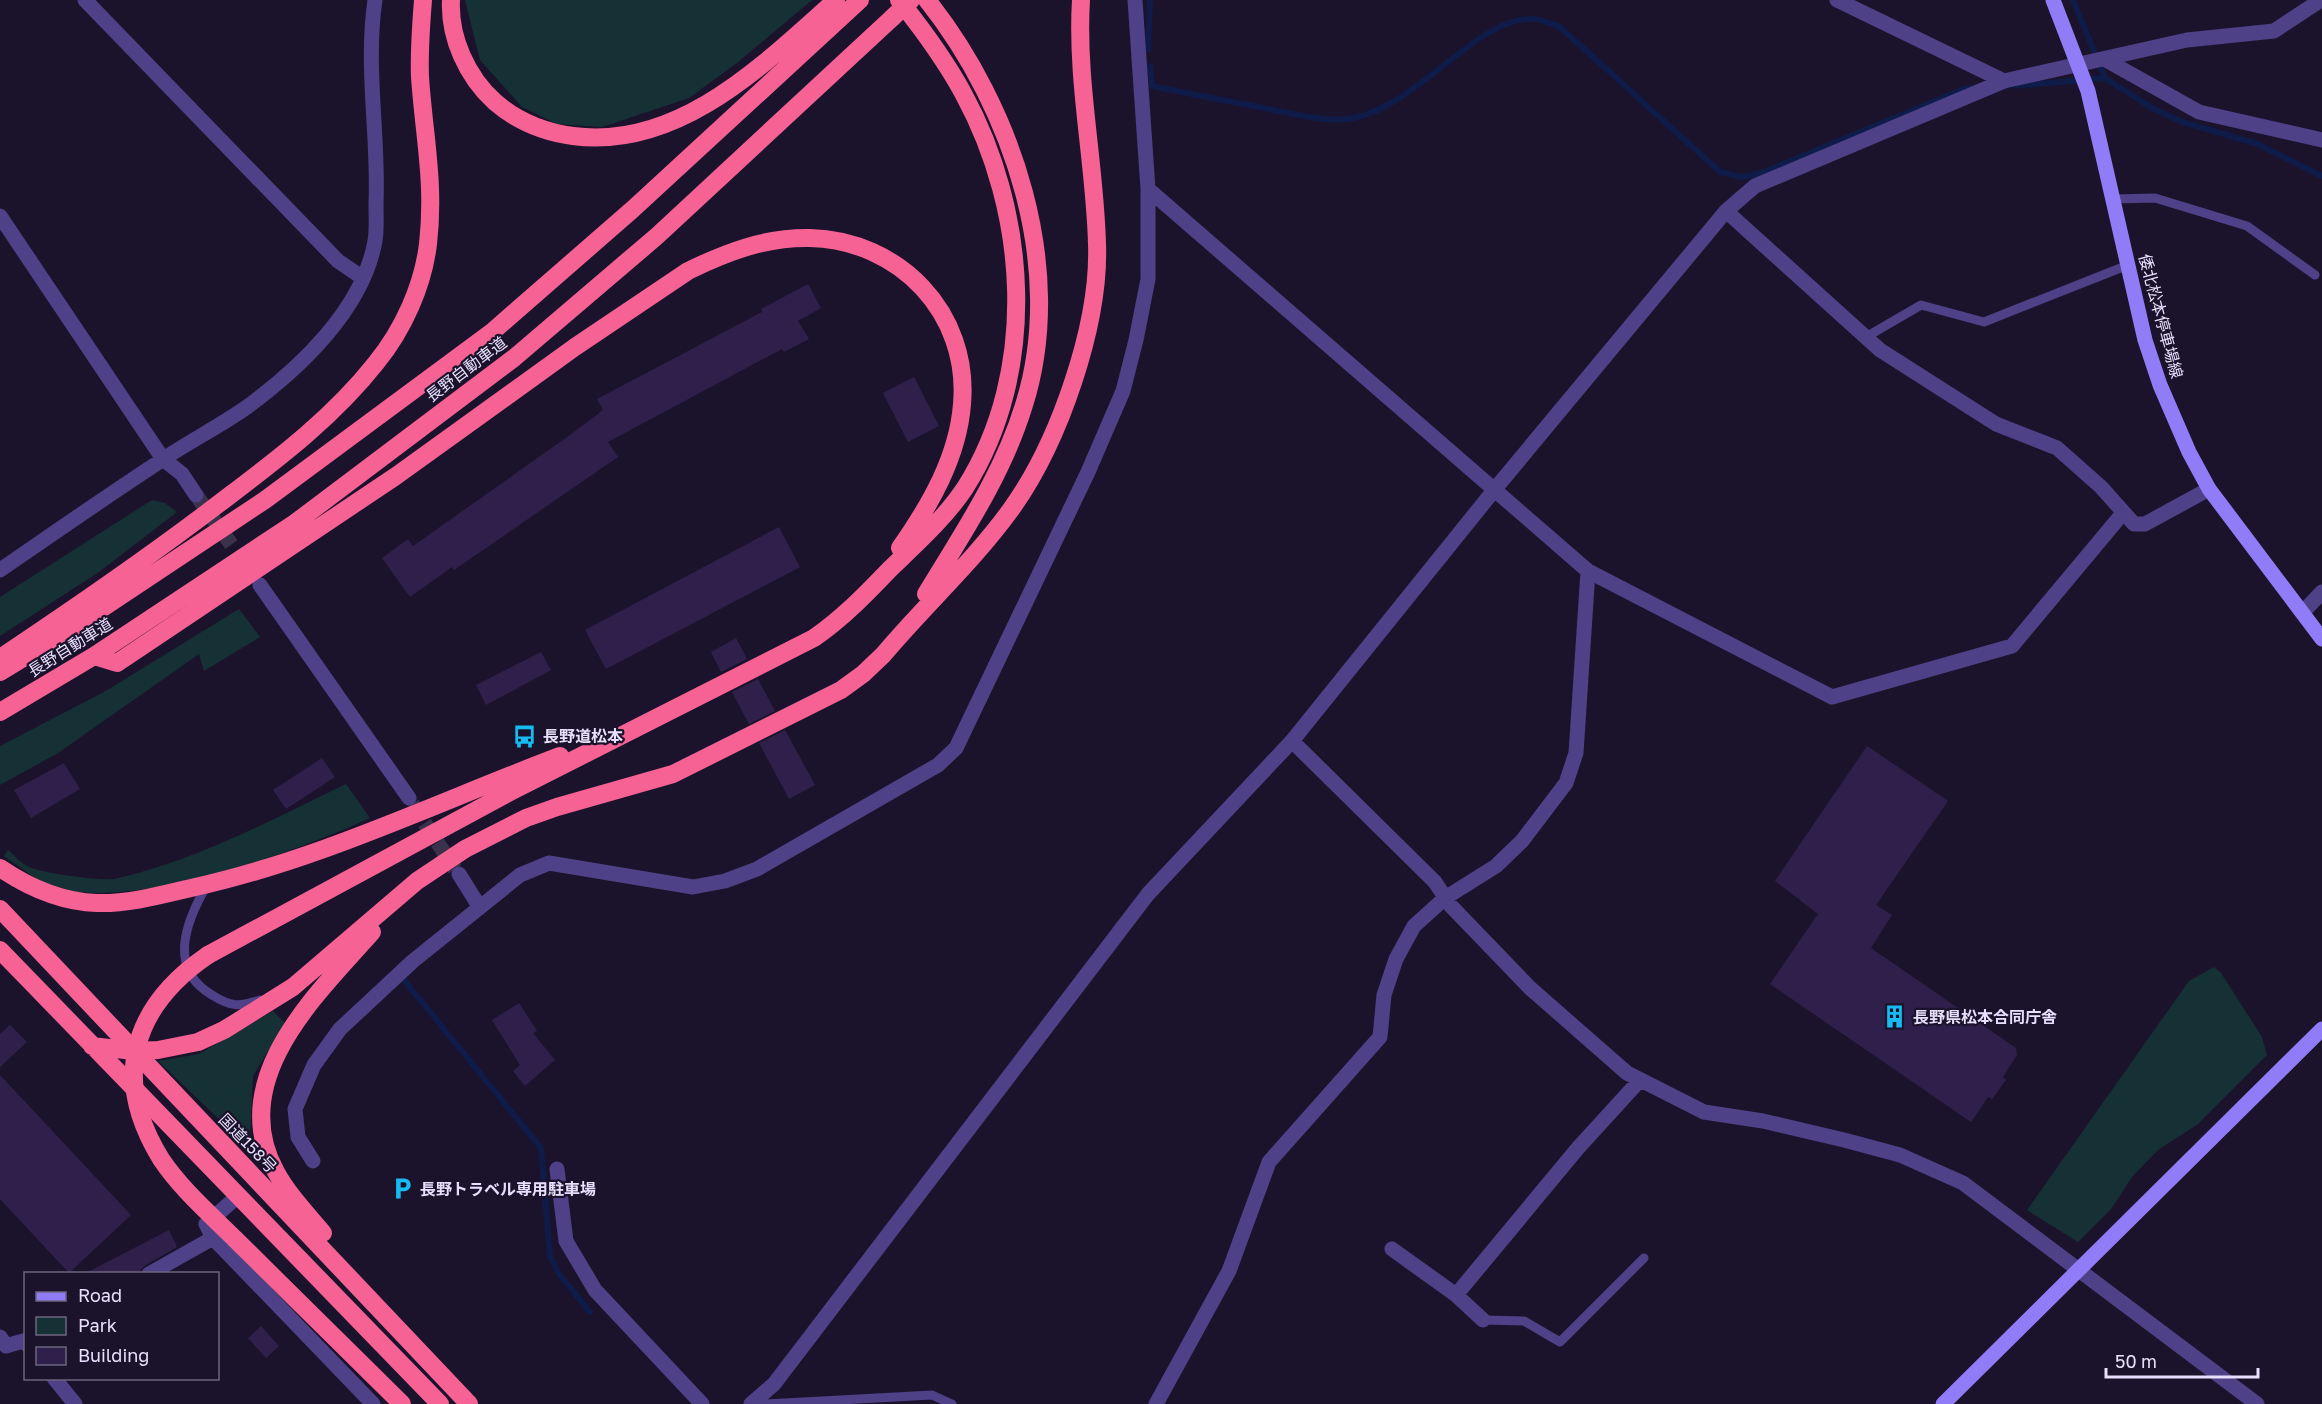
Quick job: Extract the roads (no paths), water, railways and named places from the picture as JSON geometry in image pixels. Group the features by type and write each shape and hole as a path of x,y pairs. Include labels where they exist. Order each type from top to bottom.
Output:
{"highway":[{"path":"0,658 165,546 269,466 342,403 378,362 400,328 417,289 428,246 431,198 429,146 420,77 423,0"},
{"path":"451,0 455,37 463,57 486,94 518,119 539,128 586,137 617,135 658,126 715,98 779,51 836,0"},
{"name":"長野自動車道","path":"0,672 84,621 265,500 492,332 633,209 860,0"},
{"path":"402,1404 182,1186 162,1160 146,1132 136,1102 135,1068 140,1036 149,1014 181,974 208,955 510,792 814,638 850,610 929,530 964,489 980,462 1004,403 1016,330 1013,253 1007,216 984,139 964,95 943,58 899,0"},
{"name":"長野自動車道","path":"0,712 94,656 295,523 514,358 657,236 911,0"},
{"path":"901,634 986,496 1001,467 1025,404 1033,368 1037,330 1034,248 1017,168 982,86 959,43 927,0"},
{"path":"92,1046 133,1051 177,1047 198,1042 224,1030 293,987 417,881 465,849 526,818 673,774 830,695 863,675 1011,508 1029,481 1047,445 1078,367 1093,294 1097,247 1083,76 1081,0"},
{"path":"94,656 117,663 205,606 688,271 749,245 789,239 837,240 864,248 888,259 910,274 929,292 946,317 957,344 963,374 962,404 957,434 937,490 901,547 850,610"},
{"path":"0,868 43,892 97,903 207,885 282,864 334,845 647,723"},
{"path":"378,1307 348,1263 290,1194 275,1171 260,1127 260,1104 267,1077 283,1040 314,997 417,881"},
{"name":"国道158号","path":"0,909 469,1404"},
{"path":"0,950 440,1404"}],"main road":[{"name":"倭北松本停車場線","path":"2053,0 2080,65 2145,340 2160,385 2189,452 2209,489 2322,639"},
{"path":"1943,1404 2322,1029"}],"street":[{"path":"85,0 338,261 363,278"},
{"path":"0,570 163,459 247,407 289,373 325,335 349,304 363,278 375,241 377,184 371,29 375,0"},
{"path":"313,1161 298,1137 295,1109 314,1065 340,1029 413,961 519,875 549,863 693,887 725,881 756,869 938,765 956,748 1088,472 1123,391 1148,279 1148,189 1135,0"},
{"path":"1837,0 2004,81"},
{"path":"751,1404 781,1374 1148,894 1292,741 1495,489 1726,211 1755,186 2004,81 2106,60 2187,40 2274,31 2321,0"},
{"path":"2106,60 2199,112 2322,140"},
{"path":"1148,189 1588,571 1832,697 2012,646 2123,513"},
{"path":"1726,211 1880,350 1996,424 2057,448 2101,487 2134,524 2145,524 2209,489"},
{"path":"0,216 163,459 182,474 196,495"},
{"path":"1156,1404 1229,1271 1269,1162 1380,1037 1384,995 1396,959 1414,926 1445,898 1496,866 1522,840 1566,783 1576,753 1588,571"},
{"path":"261,585 408,798"},
{"path":"2303,612 2322,592"},
{"path":"1292,741 1435,882 1445,898 1530,988 1627,1073 1704,1112 1763,1120 1900,1155 1963,1183 2257,1404"},
{"path":"459,874 479,906"},
{"path":"1456,1295 1578,1148 1640,1080"},
{"path":"556,1169 566,1241 595,1290 702,1404"},
{"path":"238,1196 206,1224 213,1238 372,1404"},
{"path":"153,1272 213,1238"},
{"path":"1392,1249 1456,1295 1483,1320"},
{"path":"0,1337 6,1346 24,1342"},
{"path":"56,1380 75,1404"}],"lane":[{"path":"2113,199 2155,198 2247,226 2315,275"},
{"path":"1866,337 1921,305 1984,322 2128,265"},
{"path":"207,885 193,909 185,938 187,971 199,988 221,1001 241,1007 293,987"},
{"path":"1483,1320 1524,1321 1560,1342 1644,1258"},
{"path":"766,1404 932,1395 952,1404"}],"waterway":[{"path":"1148,49 1150,0"},
{"path":"2073,0 2105,78 2152,108 2182,122 2255,143 2322,176"},
{"path":"1150,66 1152,86 1311,117 1354,118 1378,110 1402,96 1492,31 1513,22 1537,19 1560,27 1720,172 1741,177 1762,173 1964,89 1974,88"},
{"path":"2014,86 2105,78"},
{"path":"404,980 541,1148 550,1256 560,1275 590,1312"}],"tunnel":[{"path":"196,495 248,568"},
{"path":"412,804 455,869"}],"place":[{"name":"長野道松本","path":"525,736"},
{"name":"長野県松本合同庁舎","path":"1895,1017"},
{"name":"長野トラベル専用駐車場","path":"402,1189"}]}
